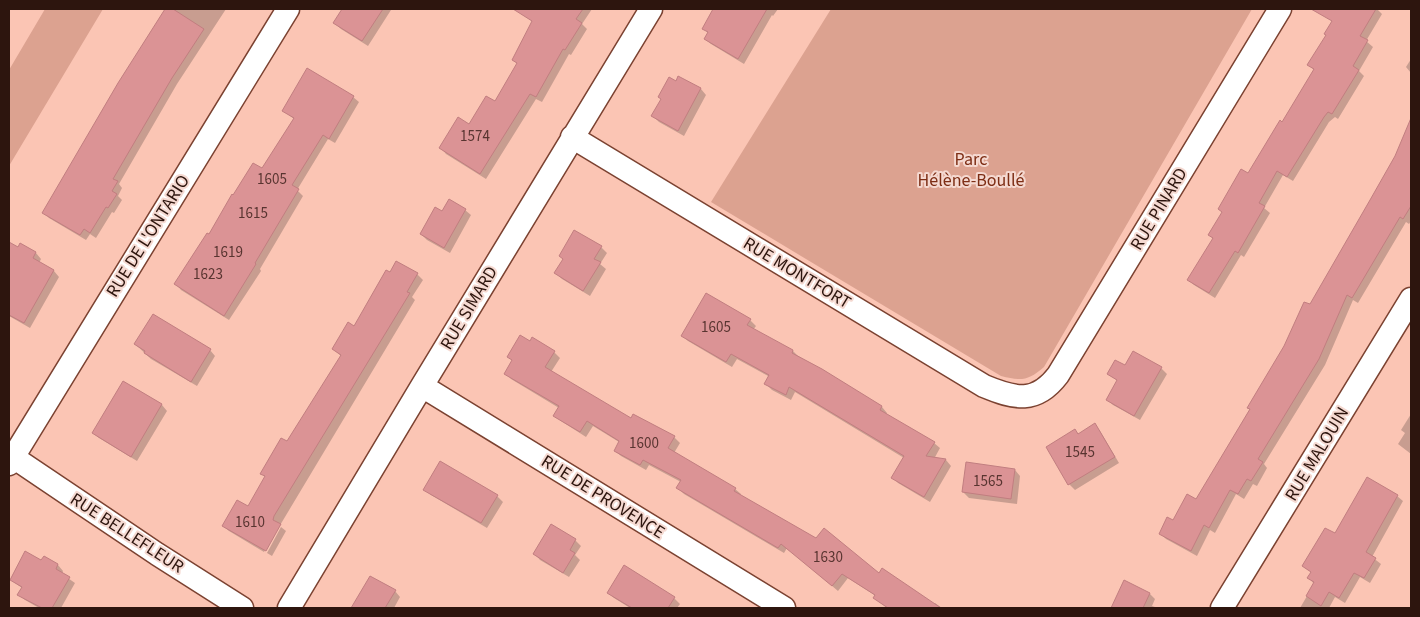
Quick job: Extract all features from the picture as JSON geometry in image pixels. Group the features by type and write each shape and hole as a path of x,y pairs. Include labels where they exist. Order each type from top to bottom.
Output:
{"street":[{"name":"RUE DE L'ONTARIO","path":"11,460 288,9"},
{"name":"RUE SIMARD","path":"289,608 651,9"},
{"name":"RUE PINARD","path":"1027,396 1038,394 1050,386 1058,375 1280,9"},
{"name":"RUE MONTFORT","path":"572,137 984,386 1014,396 1027,396"},
{"name":"RUE MALOUIN","path":"1222,608 1411,299"},
{"name":"RUE DE PROVENCE","path":"422,386 784,608"},
{"name":"RUE BELLEFLEUR","path":"11,460 242,608"}],"green space":[{"path":"45,9 103,9 9,166 9,70"},
{"name":"Parc Hélène-Boullé","path":"831,9 1252,9 1044,367 1024,379 1014,379 1001,376 711,202"}],"building":[{"path":"165,9 173,9 204,29 172,78 113,179 118,181 112,191 117,194 108,208 106,207 90,233 84,229 80,235 42,213 118,83"},
{"path":"342,9 383,9 362,41 333,23"},
{"path":"513,9 583,9 576,19 582,23 565,50 563,49 536,97 530,94 480,174 439,148 458,117 469,124 486,96 495,101 517,63 512,60 532,21"},
{"path":"713,9 767,9 738,59 704,39 708,32 702,29"},
{"path":"1311,9 1376,9 1360,36 1368,40 1353,66 1359,70 1332,114 1328,112 1324,117 1287,177 1277,171 1259,203 1265,206 1238,253 1235,251 1209,293 1187,280 1213,238 1208,235 1222,212 1218,209 1241,169 1248,173 1314,69 1307,65 1326,35 1324,34 1332,21"},
{"path":"307,68 354,96 329,139 323,135 292,185 299,189 224,316 174,284 207,233 209,234 232,194 253,163 262,168 294,118 282,111"},
{"path":"678,76 701,88 678,131 651,116 661,99 658,97 669,77 676,81"},
{"path":"1411,118 1411,206 1403,219 1400,217 1352,298 1347,295 1319,359 1258,459 1263,462 1251,481 1247,479 1238,494 1230,490 1209,528 1204,525 1191,551 1159,534 1167,517 1173,520 1187,494 1196,499 1250,409 1247,408 1284,346 1304,302 1310,304 1395,156"},
{"path":"449,199 466,209 444,248 420,234 435,207 442,211"},
{"path":"574,230 602,246 594,259 601,262 583,291 554,273 563,259 559,256"},
{"path":"9,242 18,247 20,243 36,252 33,258 54,270 24,323 9,315"},
{"path":"396,261 418,273 407,292 410,293 274,516 273,520 281,524 266,551 222,526 237,500 248,506 265,476 260,474 281,438 287,441 341,355 332,349 348,322 354,326 386,270 390,272"},
{"path":"706,293 751,319 747,325 793,350 792,353 882,406 880,410 935,442 926,456 946,459 924,497 891,478 904,456 789,387 786,395 764,384 769,375 731,354 726,362 681,336"},
{"path":"153,314 211,349 191,382 144,353 145,351 134,344"},
{"path":"520,335 530,341 532,337 555,351 545,367 631,418 633,414 675,436 668,448 736,488 734,491 816,538 824,528 879,573 882,568 941,608 888,608 873,598 875,595 842,574 832,586 781,544 778,548 676,488 681,480 643,460 640,465 614,451 619,441 587,421 580,432 553,416 559,406 504,374 512,360 507,357"},
{"path":"1133,351 1162,367 1134,416 1106,400 1117,380 1107,374 1115,360 1125,365"},
{"path":"123,381 162,404 131,457 92,433"},
{"path":"1095,423 1115,457 1068,485 1046,447 1075,429 1078,434"},
{"path":"440,461 498,495 481,523 423,490"},
{"path":"966,462 1015,469 1011,499 962,492"},
{"path":"1367,477 1398,495 1366,552 1376,558 1364,578 1354,573 1339,598 1329,592 1321,606 1306,596 1314,582 1307,578 1311,572 1302,566 1325,528 1335,533"},
{"path":"551,524 576,539 570,550 575,553 563,573 533,554"},
{"path":"25,551 41,560 44,556 58,564 56,569 70,577 52,608 42,608 17,595 22,587 10,580"},
{"path":"624,565 675,597 668,608 632,608 607,593"},
{"path":"370,576 396,590 385,608 351,608"},
{"path":"1124,580 1150,593 1143,608 1111,608"}]}
